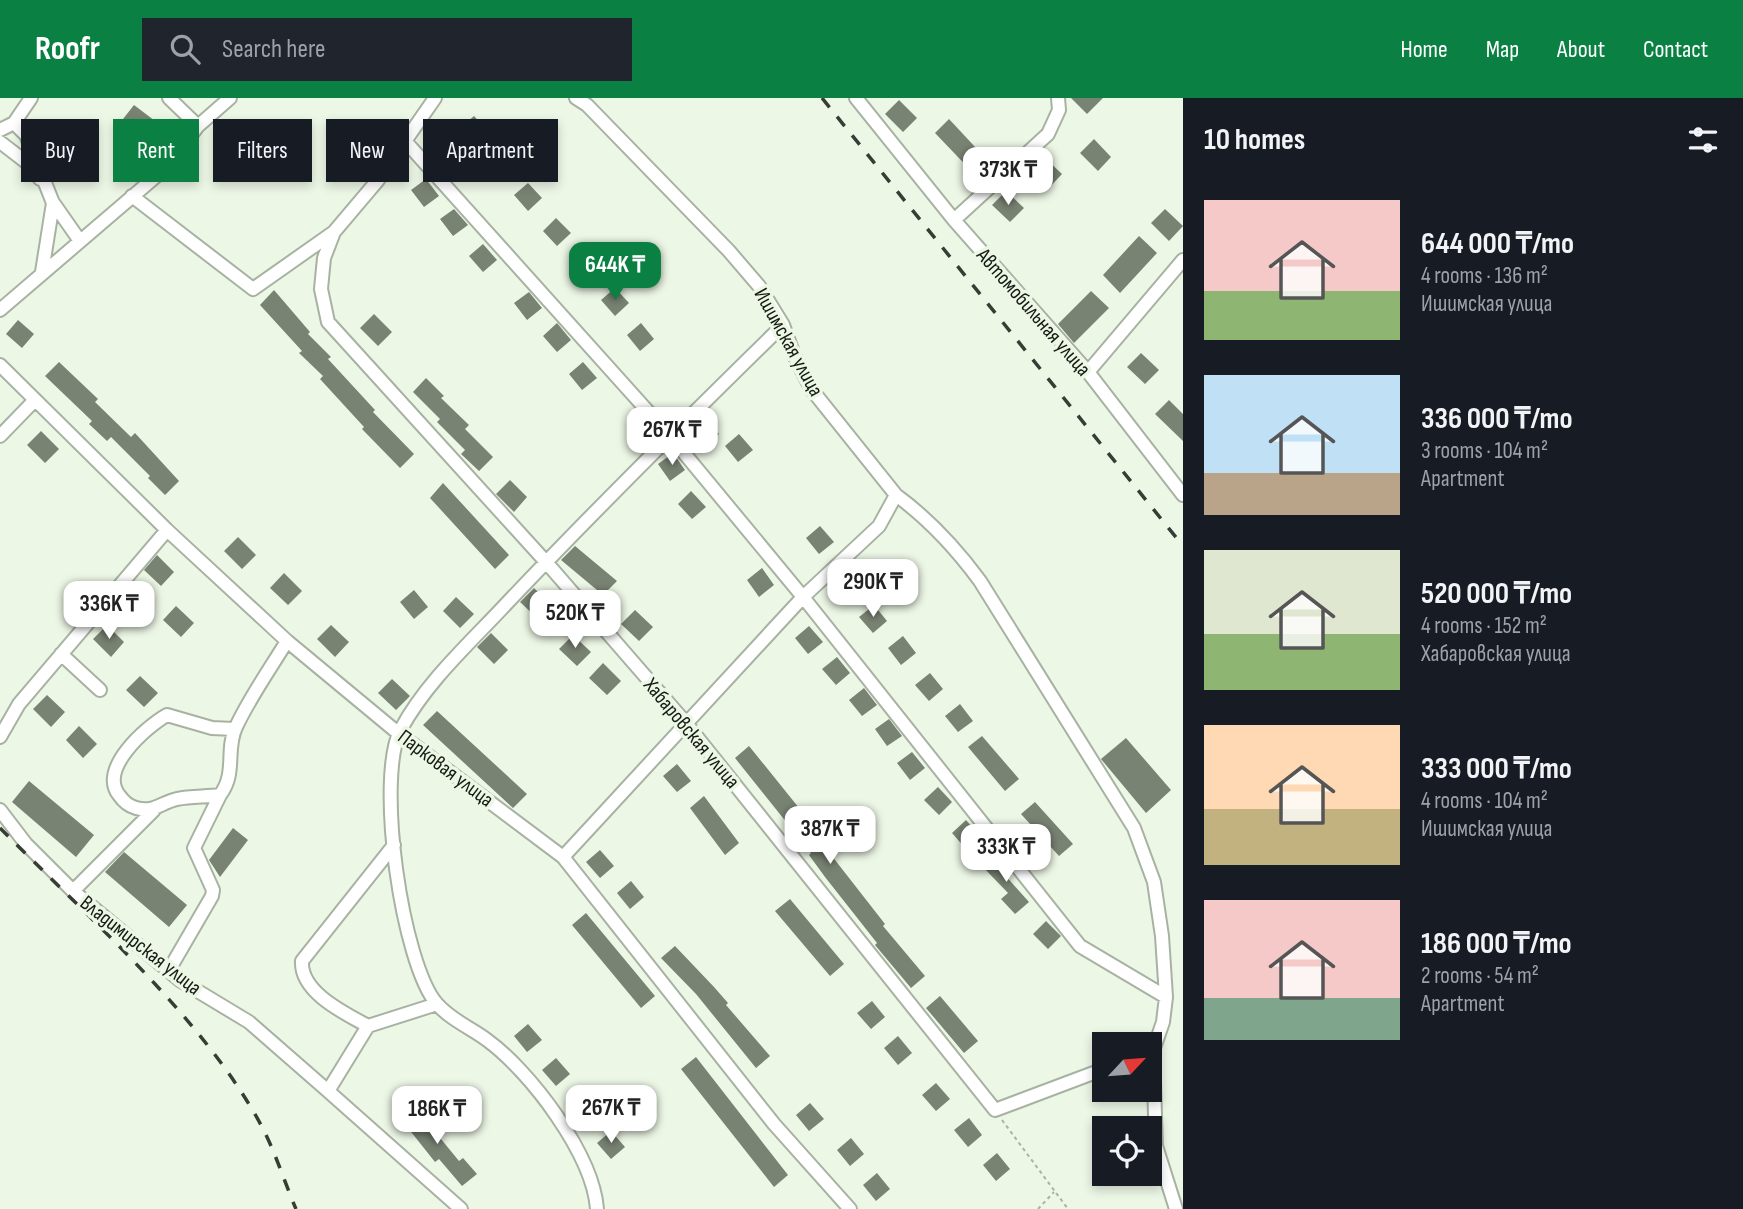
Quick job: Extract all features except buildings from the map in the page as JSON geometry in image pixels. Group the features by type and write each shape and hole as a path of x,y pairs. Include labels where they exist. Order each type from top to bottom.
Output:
{"street":[{"path":"0,130 14,123 31,98"},
{"path":"169,98 191,119"},
{"path":"199,125 230,98"},
{"name":"Хабаровская улица","path":"409,137 435,98"},
{"name":"Ишимская улица","path":"576,98 587,105 729,251 759,286 783,325 794,355 813,390 896,495 935,527 980,581 1134,828 1154,882 1162,936 1166,998 1159,1032"},
{"name":"Автомобильная улица","path":"856,98 954,220 1088,372 1183,495"},
{"path":"954,220 1048,134 1059,110 1058,98"},
{"path":"14,123 26,135 53,203 42,272"},
{"path":"0,142 26,162 80,241"},
{"path":"409,145 670,436 803,597 1080,946 1166,998"},
{"path":"0,310 149,182"},
{"name":"Хабаровская улица","path":"132,196 253,289 334,232 374,182"},
{"name":"Хабаровская улица","path":"334,232 324,258 321,289 328,322 546,562 685,722 995,1110"},
{"path":"1088,372 1183,260"},
{"path":"597,1209 595,1188 587,1168 527,1079 488,1040 437,1004 423,982 399,898 392,770 398,733 432,683 546,562 783,325"},
{"name":"Парковая улица","path":"0,365 167,530 287,641 398,733 563,858 774,1124 850,1209"},
{"path":"0,436 34,401"},
{"path":"563,858 685,722 803,597 879,526 896,495"},
{"path":"0,737 19,704 167,530"},
{"path":"169,970 212,896 213,890 194,848 220,795 228,785 232,771 234,729 287,641"},
{"path":"61,654 100,690"},
{"path":"154,810 128,805 115,790 114,772 136,739 167,715 212,728 234,729"},
{"path":"73,891 154,810 179,798 220,795"},
{"name":"Владимирская улица","path":"0,810 26,844 73,891 181,981 249,1022 461,1209"},
{"path":"368,1026 307,984 302,972 302,961 394,845"},
{"path":"328,1091 368,1026 437,1004"},
{"path":"995,1110 1092,1074"},
{"name":"Ишимская улица","path":"1154,1102 1156,1146 1176,1209"}],"path":[{"path":"995,1110 1068,1209"},
{"path":"1038,1209 1055,1191"}],"railway":[{"path":"822,98 1183,546"},
{"path":"0,828 141,969 208,1046 237,1085 261,1125 296,1209"}]}
